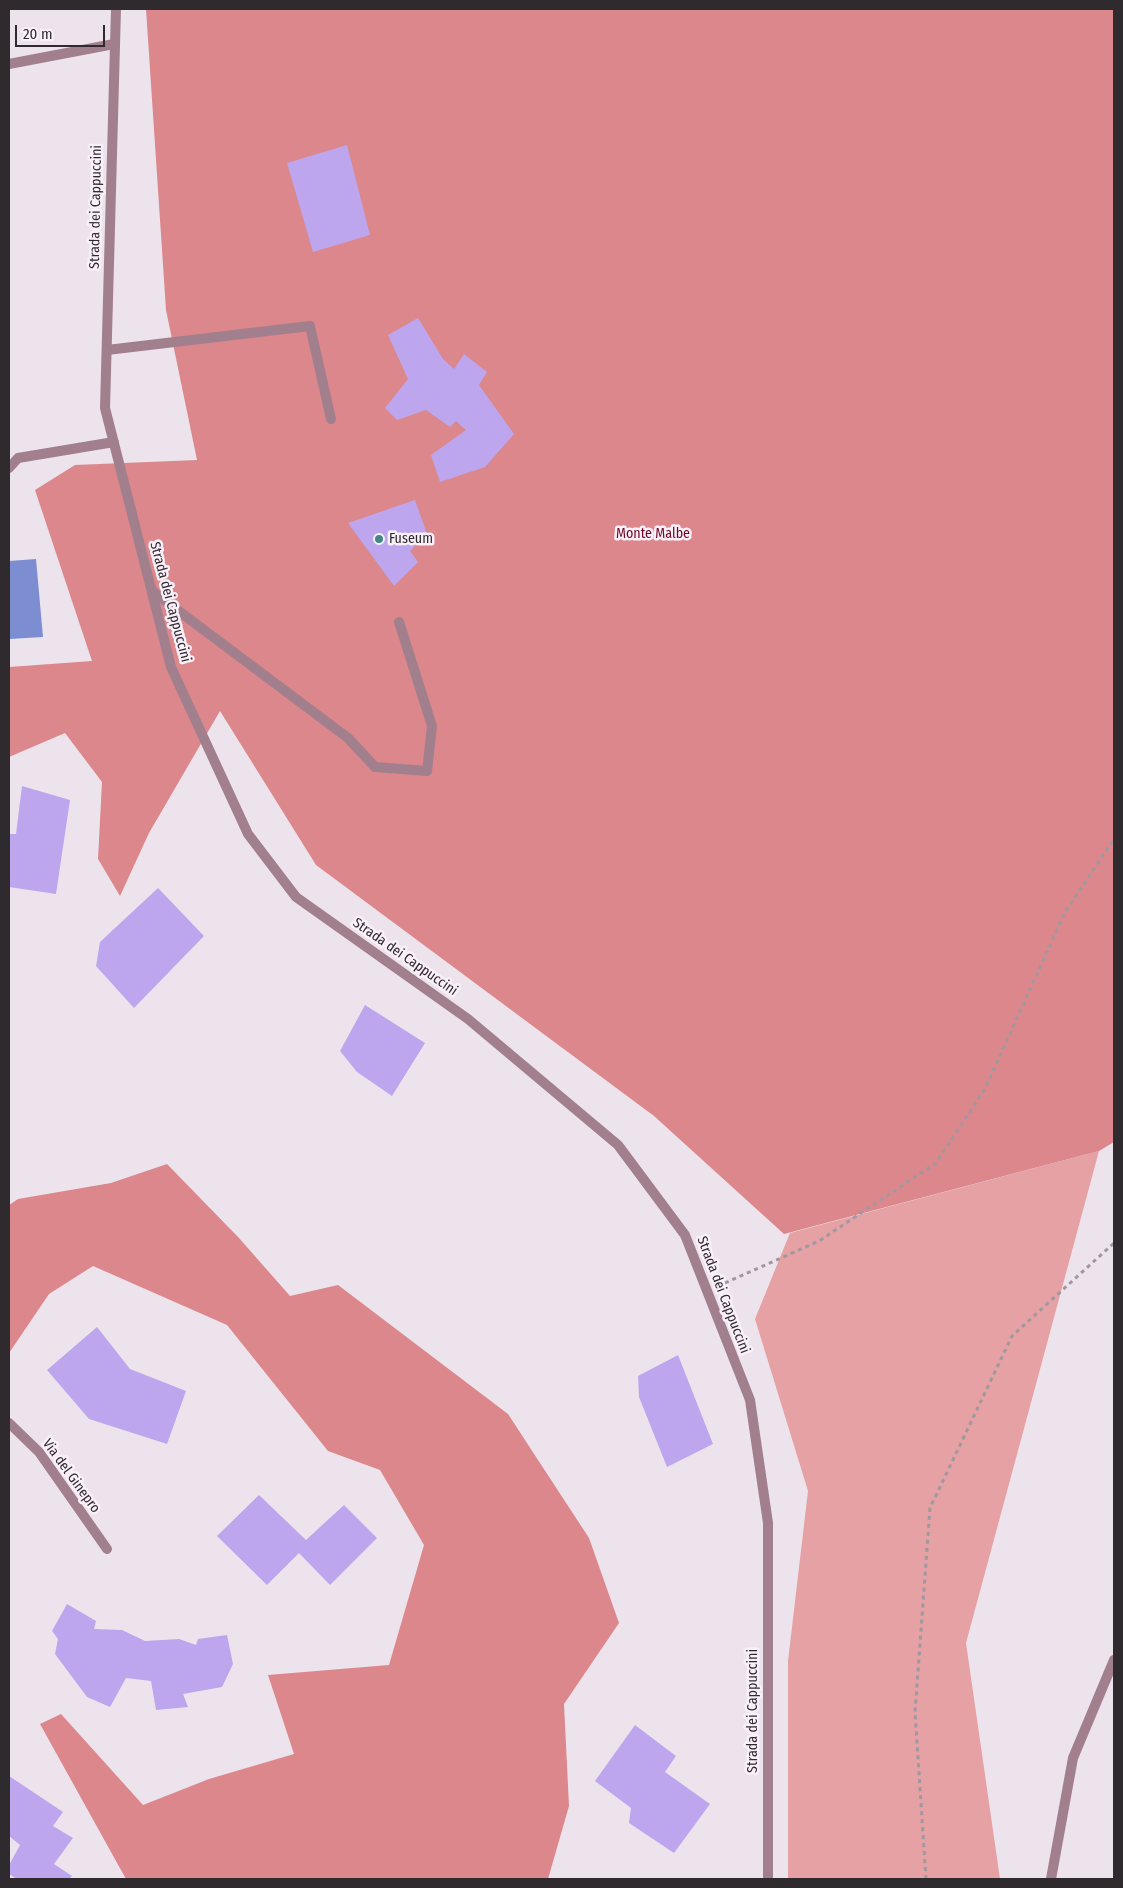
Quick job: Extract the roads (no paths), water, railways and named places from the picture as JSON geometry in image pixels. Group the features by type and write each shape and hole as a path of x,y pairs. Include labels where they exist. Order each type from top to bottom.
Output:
{"street":[{"name":"Strada dei Cappuccini","path":"116,9 105,408 171,667 248,834 296,898 468,1019 618,1145 685,1235 750,1400 768,1523 768,1879"},
{"path":"9,64 114,44"},
{"path":"107,350 310,326 331,419"},
{"path":"9,468 18,458 114,442"},
{"path":"152,591 348,738 376,767 427,771 432,726 399,622"},
{"name":"Via del Ginepro","path":"9,1423 39,1452 107,1549"},
{"path":"1051,1879 1073,1758 1114,1660"}],"water":[{"path":"36,559 43,637 10,639 9,561"}],"place":[{"name":"Fuseum","path":"379,539"}],"park label":[{"name":"Monte Malbe","path":"653,534"}]}
